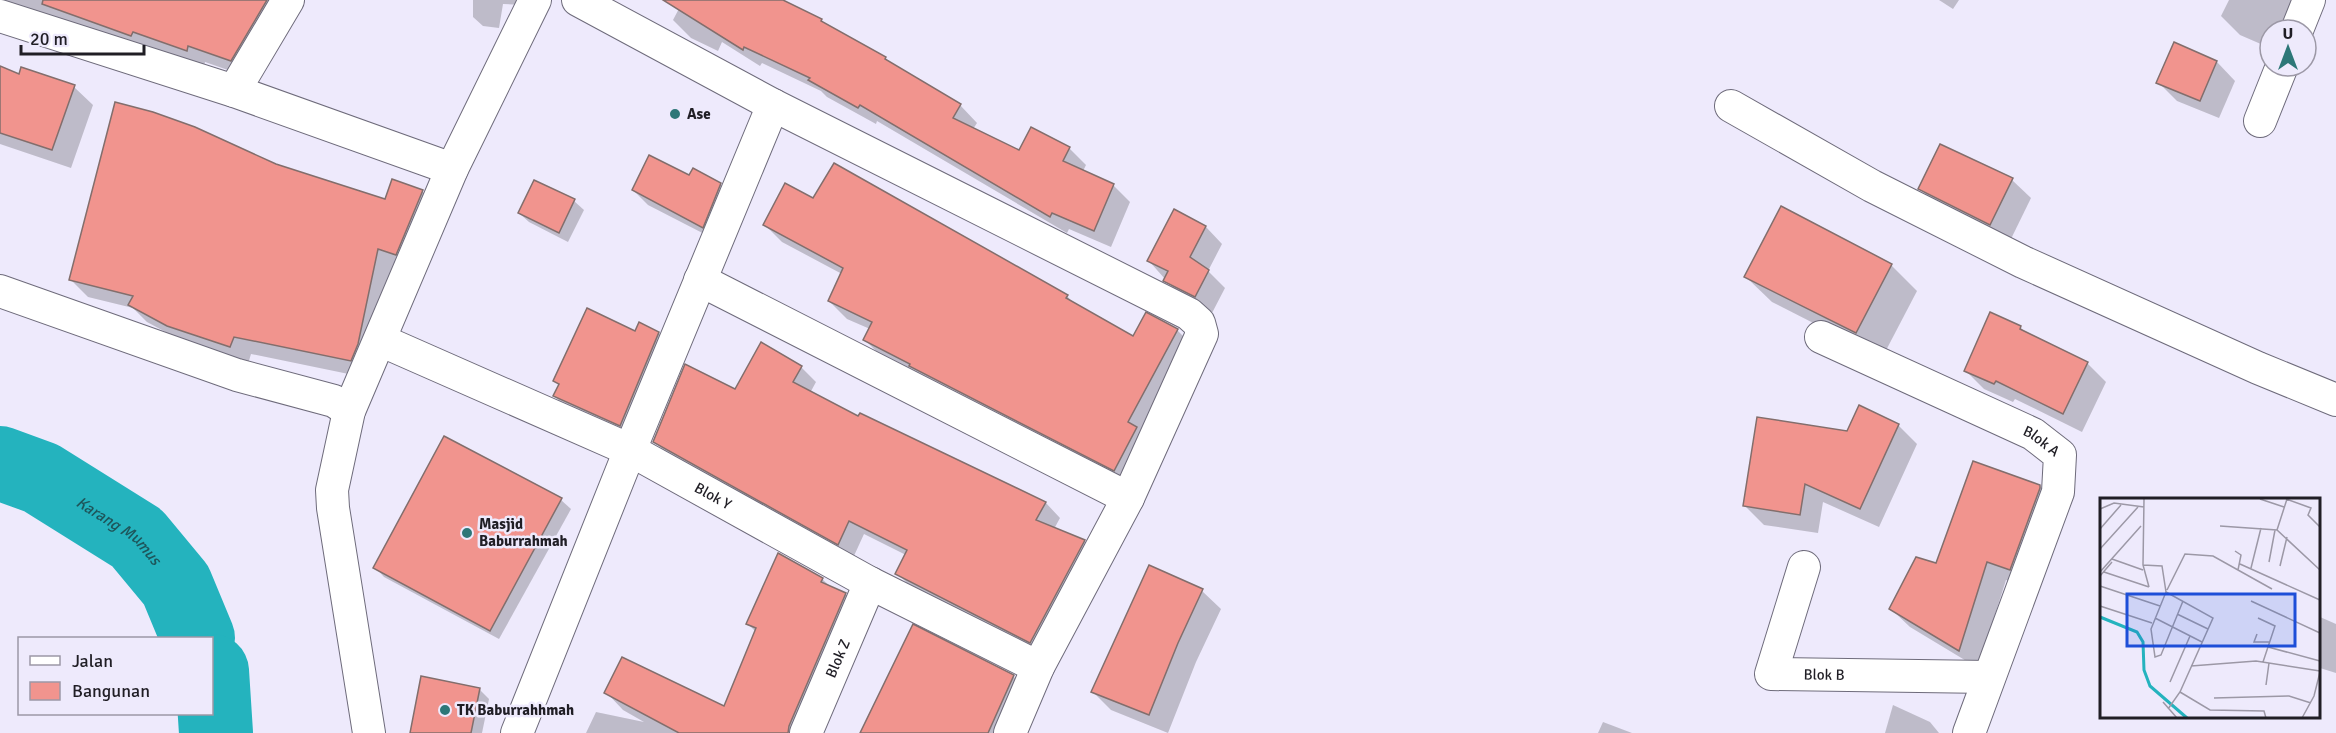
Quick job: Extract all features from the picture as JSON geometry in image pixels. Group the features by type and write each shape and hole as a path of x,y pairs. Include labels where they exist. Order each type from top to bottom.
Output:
{"street":[{"path":"234,91 288,0"},
{"path":"369,733 333,508 332,490 349,411 452,169 534,0"},
{"path":"578,0 773,105 1189,314 1199,323 1202,334 1128,498 1038,667 1010,733"},
{"path":"2302,18 2309,0"},
{"path":"0,16 234,91 452,169"},
{"path":"2260,121 2277,78"},
{"path":"517,733 630,450 773,105"},
{"path":"1731,106 1872,186 2023,262 2258,368 2336,400"},
{"path":"700,280 1128,498"},
{"path":"0,291 237,375 334,401 349,411"},
{"name":"Blok A","path":"1821,337 2033,434 2060,455 2058,492 1969,733"},
{"name":"Blok Y","path":"380,340 630,450 870,583 1038,667"},
{"name":"Blok B","path":"1804,567 1771,674 1989,677"},
{"name":"Blok Z","path":"806,733 870,583"}],"building":[{"path":"43,0 267,0 231,61 188,46 187,51 133,32 131,36 42,4"},
{"path":"663,0 783,0 822,19 821,21 886,57 885,59 961,104 953,118 1019,150 1031,127 1070,147 1063,161 1114,184 1094,231 1052,213 1050,217 860,105 858,108 808,80 810,78 744,47 743,50"},
{"path":"2174,42 2217,61 2200,101 2156,83"},
{"path":"0,66 19,74 21,67 75,85 52,150 0,133"},
{"path":"115,102 195,127 276,164 385,199 392,179 423,190 396,255 378,249 358,344 351,361 234,337 230,347 167,326 128,305 133,296 69,280"},
{"path":"1940,144 2013,178 1990,225 1918,189"},
{"path":"649,155 689,175 693,168 721,183 703,228 632,190"},
{"path":"834,163 1068,295 1066,298 1133,336 1146,312 1178,329 1128,422 1137,427 1114,471 863,340 872,322 828,301 843,268 763,225 785,183 813,198"},
{"path":"534,180 575,199 559,233 518,213"},
{"path":"1781,206 1892,264 1856,333 1744,277"},
{"path":"1174,209 1206,226 1190,257 1209,270 1195,297 1163,281 1168,271 1147,261"},
{"path":"587,308 635,331 639,322 659,332 620,426 553,396 559,384 553,381"},
{"path":"1990,312 2088,362 2063,414 1996,381 1994,384 1964,371"},
{"path":"761,342 802,366 793,382 858,416 860,413 1046,502 1036,520 1085,540 1030,643 895,574 907,550 849,521 838,545 653,442 685,364 735,389"},
{"path":"1859,405 1899,424 1860,509 1805,484 1800,515 1743,506 1757,417 1847,431"},
{"name":"Masjid Baburrahmah","path":"444,436 562,498 490,631 373,568"},
{"path":"1973,461 2040,485 2040,488 2010,570 1987,562 1959,651 1889,609 1916,557 1936,563"},
{"path":"778,553 823,578 821,582 846,593 788,733 679,733 604,693 622,657 724,706 756,628 746,624"},
{"path":"1149,565 1203,589 1149,715 1091,692"},
{"path":"913,624 1014,675 988,733 860,733"},
{"name":"TK Baburrahhmah","path":"421,676 480,688 471,733 410,733"}],"waterway":[{"name":"Karang Mumus","path":"0,463 41,478 137,538 176,585 198,637"},
{"name":"Karang Mumus","path":"213,686 216,733"}],"place":[{"name":"Ase","path":"675,114"},
{"name":"Masjid Baburrahmah","path":"467,533"},
{"name":"TK Baburrahhmah","path":"445,710"}]}
